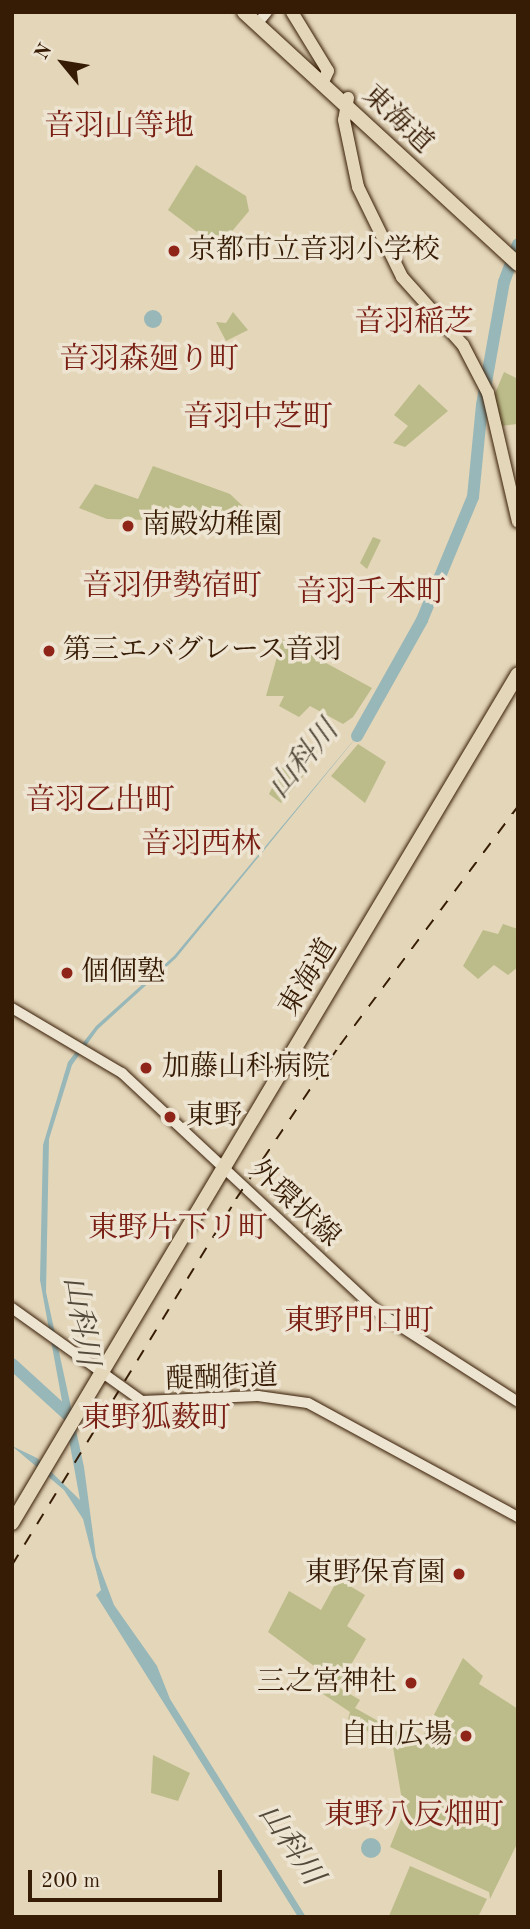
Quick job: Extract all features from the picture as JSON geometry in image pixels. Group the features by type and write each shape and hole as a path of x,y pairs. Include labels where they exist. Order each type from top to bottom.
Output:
{"highway":[{"name":"東海道","path":"244,12 325,81"},
{"name":"東海道","path":"261,14 325,81 513,255"},
{"name":"東海道","path":"227,1172 518,674"},
{"name":"東海道","path":"12,1538 104,1377 518,689"},
{"name":"東海道","path":"12,1523 104,1377"}],"main road":[{"path":"292,12 318,49 325,81"},
{"path":"347,102 358,187 402,277 463,345 488,393 518,522"}],"street":[{"name":"外環状線","path":"12,1007 85,1050 134,1083 377,1312 518,1402"},
{"name":"醍醐街道","path":"12,1308 104,1377 151,1404 258,1396 308,1403 518,1517"}],"green space":[{"path":"196,165 246,196 249,211 218,248 168,210"},
{"path":"233,312 248,330 226,341 216,322 226,323"},
{"path":"504,372 518,379 518,424 500,426 494,396"},
{"path":"419,384 448,411 405,447 393,443 408,426 394,415"},
{"path":"153,466 230,494 250,513 239,535 153,504 150,520 107,519 79,508 95,484 138,499"},
{"path":"373,537 381,540 367,569 360,563"},
{"path":"282,639 372,688 353,717 343,724 310,706 299,717 279,706 284,696 266,696"},
{"path":"358,744 386,762 365,803 331,776"},
{"path":"283,767 305,774 281,803 269,794"},
{"path":"503,924 518,929 518,967 508,975 494,965 478,979 463,966 483,930 498,934"},
{"path":"338,1579 365,1595 347,1626 366,1639 338,1687 360,1700 355,1708 419,1744 463,1658 483,1676 479,1684 518,1709 518,1842 490,1899 489,1892 390,1847 404,1812 393,1747 348,1719 350,1712 323,1694 333,1680 268,1632 289,1591 321,1610"},
{"path":"153,1755 190,1773 178,1801 151,1793"},
{"path":"410,1866 487,1899 478,1917 389,1916"}],"water":[{"path":"149,310 157,310 162,319 160,326 149,328 144,323 144,315"},
{"path":"368,723 176,958 98,1029 72,1065 49,1139 46,1292 84,1467 96,1557 114,1605 157,1666 170,1699 306,1917 298,1917 96,1595 101,1590 83,1519 64,1490 12,1446 37,1458 80,1500 40,1280 43,1145 68,1062 96,1026 174,956"},
{"path":"371,1838 378,1841 381,1848 378,1855 371,1858 364,1855 361,1848 364,1841"}],"waterway":[{"name":"山科川","path":"357,736 422,620 473,497 482,405 504,282 518,244"},
{"path":"12,1364 70,1417"}],"railway":[{"path":"12,1565 236,1199 340,1045 518,806"}],"place":[{"name":"京都市立音羽小学校","path":"174,251"},
{"name":"南殿幼稚園","path":"128,526"},
{"name":"第三エバグレース音羽","path":"49,651"},
{"name":"個個塾","path":"67,973"},
{"name":"加藤山科病院","path":"146,1068"},
{"name":"東野","path":"170,1117"},
{"name":"東野保育園","path":"459,1574"},
{"name":"三之宮神社","path":"411,1683"},
{"name":"自由広場","path":"466,1736"}],"district":[{"name":"音羽山等地","path":"119,127"},
{"name":"音羽稲芝","path":"414,323"},
{"name":"音羽森廻り町","path":"149,360"},
{"name":"音羽中芝町","path":"258,418"},
{"name":"音羽伊勢宿町","path":"172,587"},
{"name":"音羽千本町","path":"371,593"},
{"name":"音羽乙出町","path":"100,801"},
{"name":"音羽西林","path":"201,845"},
{"name":"東野片下リ町","path":"178,1229"},
{"name":"東野門口町","path":"359,1322"},
{"name":"東野狐薮町","path":"156,1419"},
{"name":"東野八反畑町","path":"414,1816"}]}
